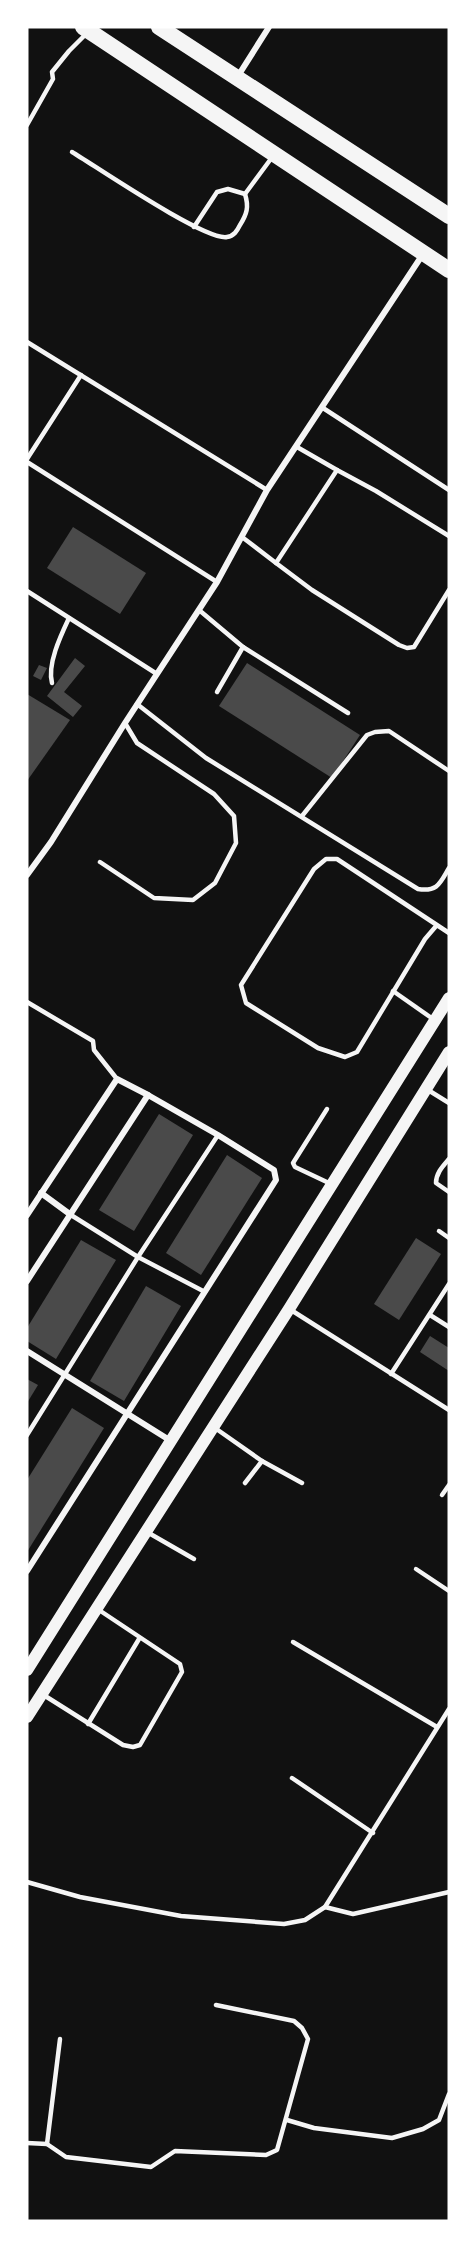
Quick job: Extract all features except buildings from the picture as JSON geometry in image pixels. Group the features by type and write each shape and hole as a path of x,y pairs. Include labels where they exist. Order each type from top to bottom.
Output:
{"highway":[{"path":"159,27 449,216"},
{"path":"86,29 449,270"}],"main road":[{"path":"27,1670 449,998"},
{"path":"27,1717 289,1309 449,1052"}],"street":[{"path":"237,77 269,27"},
{"path":"27,875 51,842 217,582 267,490 423,254"},
{"path":"27,1215 117,1079 218,1135 274,1170 276,1180 27,1571"},
{"path":"27,1281 148,1095"},
{"path":"41,1193 71,1215"},
{"path":"27,1351 172,1441"}],"lane":[{"path":"27,125 53,79 52,72 86,29"},
{"path":"72,152 194,227 218,237 228,237 236,233 246,215 248,204 245,194"},
{"path":"245,194 275,154"},
{"path":"194,227 217,192 228,189 245,194"},
{"path":"28,344 267,490"},
{"path":"81,375 27,461 217,582"},
{"path":"323,408 449,490"},
{"path":"297,447 376,491 449,536"},
{"path":"276,563 337,470"},
{"path":"242,537 312,590 407,648 414,647 449,590"},
{"path":"27,591 157,674"},
{"path":"199,610 243,647 348,713"},
{"path":"52,683 50,677 57,644 69,618"},
{"path":"217,692 243,647"},
{"path":"138,704 206,758 418,889 428,891 437,887 449,868"},
{"path":"100,862 154,898 193,900 216,884 236,843 234,816 214,794 137,743 125,723"},
{"path":"302,816 367,735 375,732 389,731 449,771"},
{"path":"437,925 425,939 357,1052 345,1057 318,1048 246,1003 241,985 314,869 326,859 337,860 419,911 449,933"},
{"path":"393,991 435,1020"},
{"path":"27,1002 93,1041 94,1050 117,1079"},
{"path":"426,1088 449,1103"},
{"path":"327,1109 293,1165 333,1186"},
{"path":"27,1435 138,1257 218,1135"},
{"path":"449,1159 437,1173 436,1180 436,1183 449,1192"},
{"path":"71,1215 138,1257 205,1292"},
{"path":"439,1231 449,1238"},
{"path":"392,1374 449,1284"},
{"path":"289,1309 449,1410"},
{"path":"430,1315 449,1327"},
{"path":"213,1427 262,1461 302,1483"},
{"path":"244,1484 262,1461"},
{"path":"442,1495 449,1485"},
{"path":"146,1532 194,1559"},
{"path":"416,1569 449,1591"},
{"path":"41,1694 123,1745 133,1747 140,1745 182,1672 180,1664 96,1609"},
{"path":"88,1724 139,1639"},
{"path":"293,1642 437,1727"},
{"path":"27,1882 80,1897 181,1916 284,1924 305,1920 325,1907 449,1709"},
{"path":"292,1778 373,1833"},
{"path":"325,1907 353,1914 449,1892"},
{"path":"27,2143 47,2144 66,2157 151,2167 175,2151 266,2155 278,2150 308,2039 302,2028 294,2021 216,2005"},
{"path":"47,2144 60,2039"},
{"path":"287,2120 314,2128 392,2138 423,2129 439,2120 449,2094"}]}
